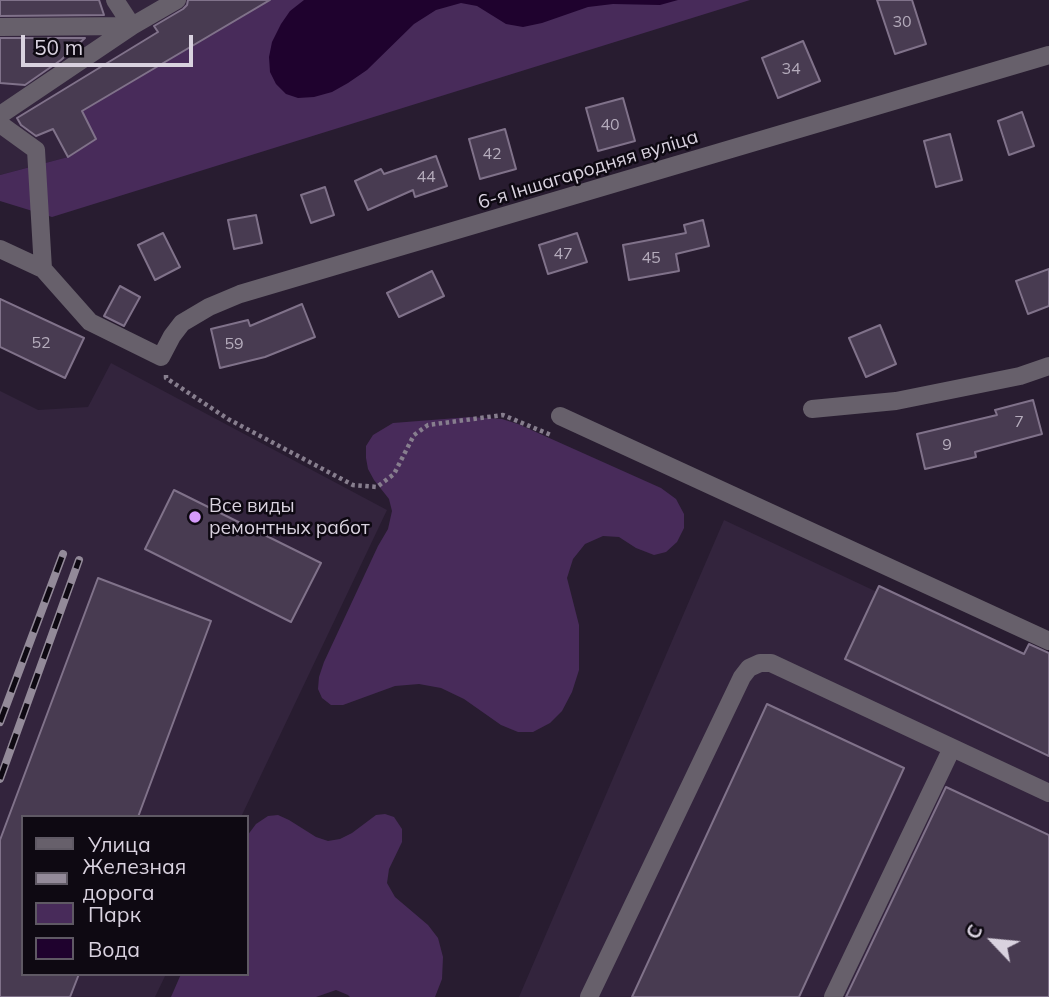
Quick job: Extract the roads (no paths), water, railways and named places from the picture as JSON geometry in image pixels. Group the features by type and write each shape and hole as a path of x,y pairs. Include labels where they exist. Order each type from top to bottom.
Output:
{"street":[{"path":"114,0 132,26"},
{"path":"0,114 132,26 177,0"},
{"path":"0,27 132,26"},
{"name":"6-я Іншагародняя вуліца","path":"43,269 90,322 161,357 182,323 209,307 240,295 1049,55"},
{"path":"0,124 36,150 43,269 0,249"},
{"path":"812,409 896,401 1020,376 1049,366"},
{"path":"560,416 1049,641"},
{"path":"589,997 742,677 749,668 760,663 771,663 1049,793"},
{"path":"833,997 952,748"}],"water":[{"path":"304,0 678,0 660,5 613,4 588,7 523,27 506,24 477,6 461,3 436,10 414,24 367,70 348,83 332,92 298,98 286,94 276,84 270,72 269,57 272,42 281,24 290,11"}],"railway":[{"path":"0,722 63,554"},
{"path":"0,779 79,560"}],"place":[{"name":"Все виды ремонтных работ","path":"195,517"}]}
